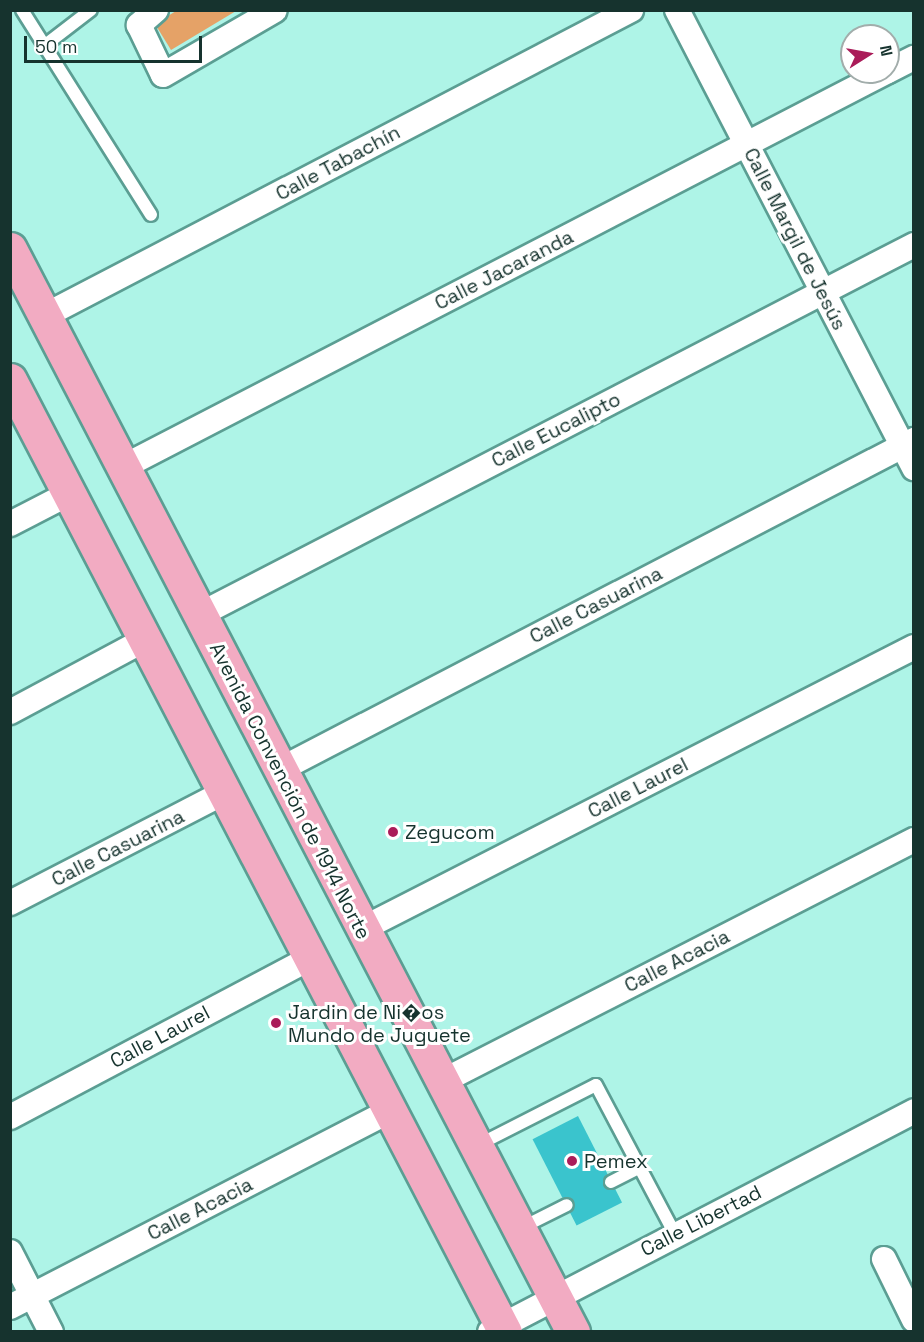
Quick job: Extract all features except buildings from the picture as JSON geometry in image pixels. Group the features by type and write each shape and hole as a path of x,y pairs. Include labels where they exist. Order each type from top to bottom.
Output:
{"main road":[{"name":"Avenida Convención de 1914 Norte","path":"10,249 517,1230 573,1332"},
{"path":"10,380 225,792 499,1330"}],"street":[{"path":"156,10 139,24 163,75 265,13"},
{"name":"Calle Tabachín","path":"46,315 631,10"},
{"name":"Calle Margil de Jesús","path":"677,10 823,292 908,443 914,468"},
{"name":"Calle Jacaranda","path":"900,65 914,58"},
{"name":"Calle Jacaranda","path":"123,468 862,84"},
{"name":"Calle Eucalipto","path":"199,615 914,245"},
{"name":"Calle Casuarina","path":"279,770 908,443"},
{"path":"10,524 70,493"},
{"path":"10,712 144,640"},
{"name":"Calle Laurel","path":"362,929 914,647"},
{"name":"Calle Casuarina","path":"10,903 225,792"},
{"name":"Calle Acacia","path":"441,1082 914,840"},
{"name":"Calle Laurel","path":"10,1117 310,958"},
{"name":"Calle Acacia","path":"10,1307 389,1111"},
{"name":"Calle Libertad","path":"499,1330 554,1296 914,1111"},
{"path":"10,1252 51,1332"},
{"path":"884,1259 914,1320"}],"lane":[{"path":"22,10 151,215"},
{"path":"44,46 91,10"},
{"path":"474,1147 596,1085 675,1234"},
{"path":"611,1182 639,1168"},
{"path":"517,1230 567,1205"}],"shaded area":[{"path":"176,11 236,11 171,50 155,24"}],"place":[{"name":"Zegucom","path":"393,832"},
{"name":"Jardin de Ni�os Mundo de Juguete","path":"276,1023"},
{"name":"Pemex","path":"572,1161"}]}
